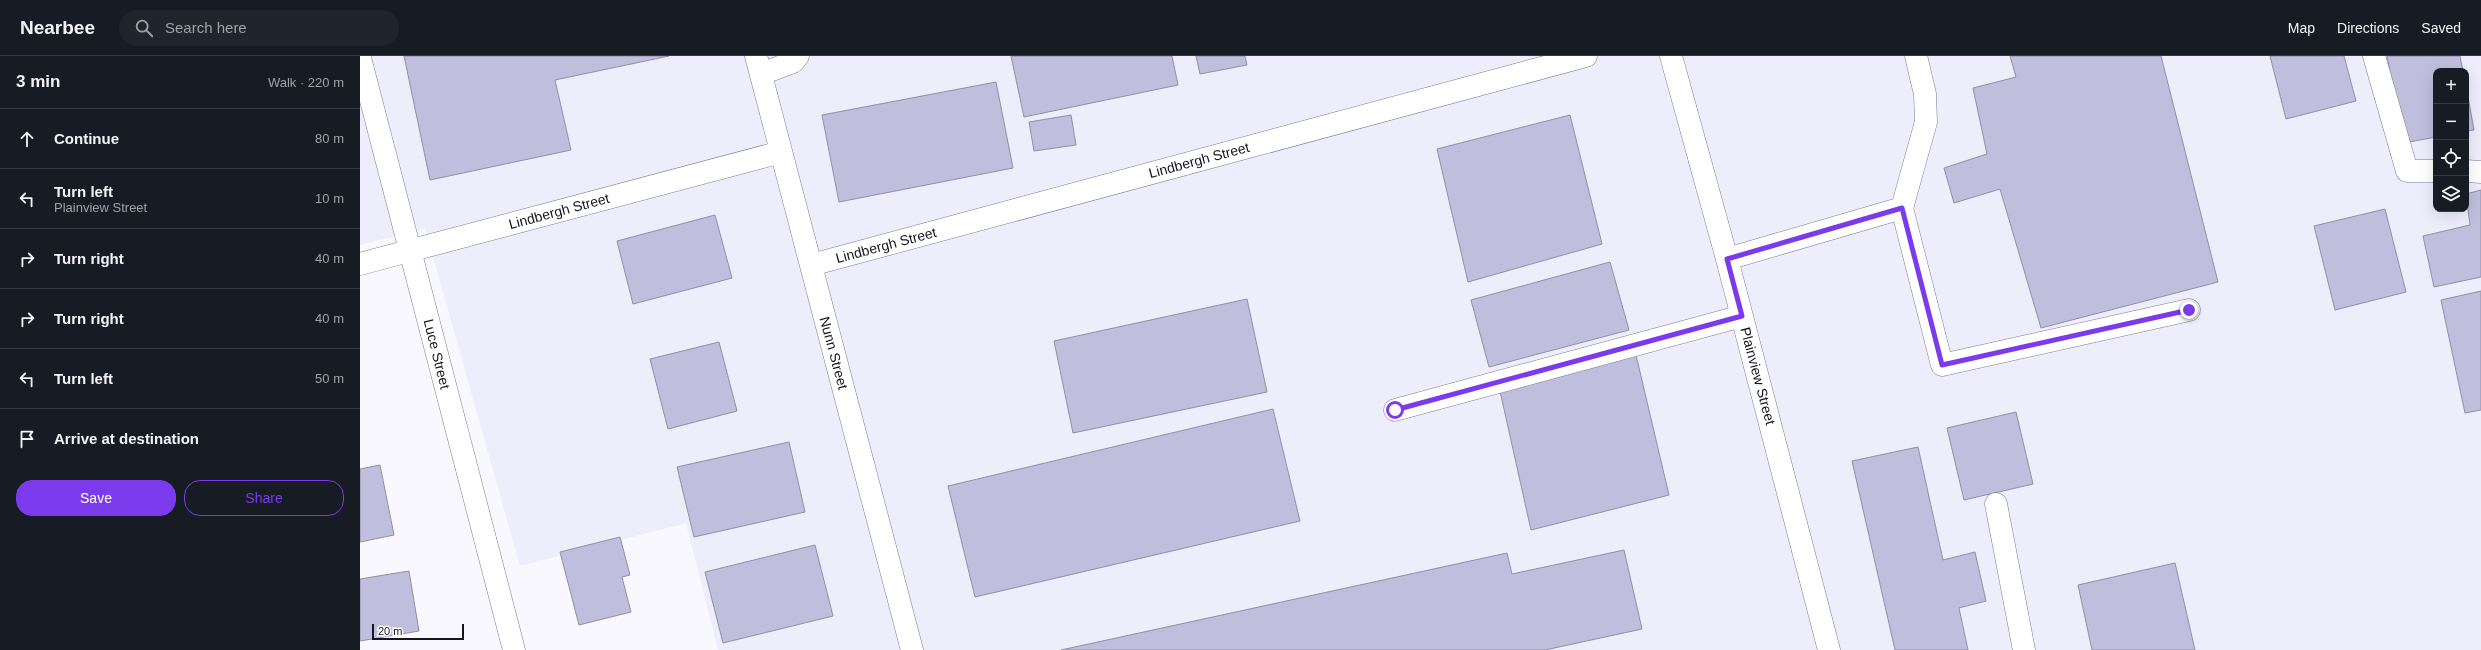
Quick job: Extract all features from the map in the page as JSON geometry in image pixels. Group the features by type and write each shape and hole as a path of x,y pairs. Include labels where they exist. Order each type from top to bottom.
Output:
{"street":[{"path":"759,65 793,62 798,56"},
{"name":"Lindbergh Street","path":"811,265 1586,56"},
{"name":"Plainview Street","path":"1671,56 1727,259 1829,650"},
{"path":"1916,56 1925,94 1926,122 1902,208 1942,365 2189,310"},
{"path":"2374,56 2407,171 2433,171"},
{"name":"Luce Street","path":"360,58 514,650"},
{"name":"Nunn Street","path":"759,65 912,650"},
{"name":"Lindbergh Street","path":"360,264 782,152"},
{"path":"2469,171 2481,172"},
{"path":"1727,259 1902,208"},
{"path":"1395,410 1742,316"},
{"path":"1996,504 2024,650"}],"shaded area":[{"path":"360,56 2481,56 2481,650 718,650 686,523 520,566 425,228 360,245"}],"building":[{"path":"404,56 669,56 555,80 571,150 430,180"},
{"path":"1011,56 1172,56 1178,85 1024,117"},
{"path":"1196,56 1245,56 1247,65 1200,74"},
{"path":"2010,56 2161,56 2218,282 2041,328 2000,189 1954,203 1944,168 1987,154 1973,88 2016,77"},
{"path":"2270,56 2344,56 2356,101 2286,119"},
{"path":"2387,56 2460,56 2462,68 2433,68 2433,138 2404,143"},
{"path":"996,82 1013,168 839,202 822,115"},
{"path":"2469,102 2474,130 2469,131"},
{"path":"1071,115 1076,145 1034,151 1029,122"},
{"path":"1570,115 1602,244 1468,282 1437,149"},
{"path":"2481,190 2481,277 2434,287 2423,236 2470,225 2468,212 2469,193"},
{"path":"2385,209 2406,292 2335,310 2314,226"},
{"path":"715,215 732,278 633,304 617,241"},
{"path":"1610,262 1629,330 1489,367 1471,300"},
{"path":"2481,291 2481,410 2465,413 2441,300"},
{"path":"1247,299 1267,392 1073,433 1054,341"},
{"path":"719,342 737,411 668,429 650,359"},
{"path":"1636,355 1669,495 1531,530 1500,391"},
{"path":"1273,409 1300,521 975,597 948,486"},
{"path":"2016,412 2033,484 1964,500 1947,428"},
{"path":"789,442 805,512 694,537 677,467"},
{"path":"1918,447 1943,560 1975,552 1986,601 1959,608 1968,650 1895,650 1852,461"},
{"path":"380,465 394,535 360,542 360,469"},
{"path":"620,537 630,575 622,577 631,612 579,625 560,552"},
{"path":"815,545 833,616 723,643 705,572"},
{"path":"1624,550 1642,629 1545,650 1061,650 1507,553 1512,574"},
{"path":"2175,563 2195,650 2092,650 2078,585"},
{"path":"409,571 419,631 360,641 360,579"}],"route":[{"path":"1395,410 1742,316 1727,259 1902,208 1942,365 2189,310"}]}
